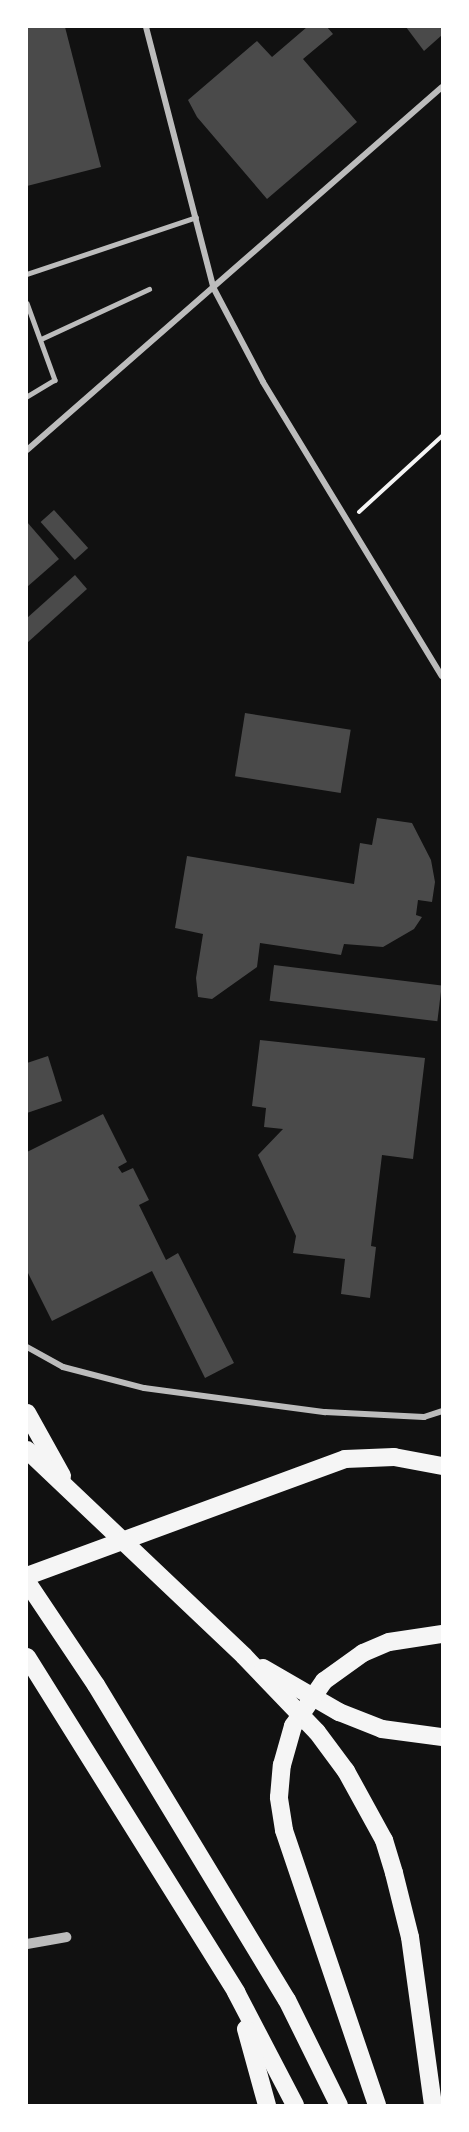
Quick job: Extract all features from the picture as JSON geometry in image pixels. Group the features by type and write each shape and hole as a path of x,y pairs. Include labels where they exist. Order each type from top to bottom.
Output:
{"highway":[{"path":"27,1413 72,1493"},
{"path":"27,1449 244,1656 317,1732 362,1796 384,1840 410,1937 433,2105"},
{"path":"27,1576 251,1491 345,1459 394,1457 442,1466"},
{"path":"27,1582 96,1685 286,2000 339,2105"},
{"path":"377,2105 284,1830 279,1797 285,1748 292,1726 324,1681 363,1653 389,1642 442,1634"},
{"path":"244,1656 339,1713 382,1730 416,1736 442,1737"},
{"path":"27,1657 236,1992 295,2105"},
{"path":"416,1736 442,1731"},
{"path":"236,1992 267,2105"}],"street":[{"path":"146,27 213,287 263,382 442,676"},
{"path":"27,450 442,87"},
{"path":"27,1347 63,1367 144,1388 325,1412 424,1417 442,1412"},
{"path":"27,1944 66,1937"}],"lane":[{"path":"27,274 196,217"},
{"path":"41,339 148,289"},
{"path":"27,303 55,380 27,397"}],"path":[{"path":"347,523 442,436"}],"building":[{"path":"27,27 65,27 101,167 27,186"},
{"path":"307,27 327,27 333,34 303,59 357,122 267,199 197,117 188,100 257,41 272,57"},
{"path":"406,27 442,27 442,35 424,51"},
{"path":"54,510 88,548 75,560 41,522"},
{"path":"27,522 59,559 27,587"},
{"path":"75,575 87,589 27,643 27,618"},
{"path":"245,713 351,730 341,793 235,776"},
{"path":"377,818 412,823 431,860 435,882 432,902 418,900 416,915 422,917 414,929 383,947 344,944 341,955 260,943 257,967 212,999 198,997 196,978 203,934 175,928 187,856 354,884 360,843 372,845"},
{"path":"274,965 442,986 437,1021 270,1001"},
{"path":"260,1040 425,1058 413,1159 382,1155 371,1246 376,1247 370,1298 341,1294 345,1259 293,1253 296,1236 258,1155 283,1129 264,1127 266,1108 252,1106"},
{"path":"48,1056 62,1101 27,1113 27,1063"},
{"path":"103,1114 127,1162 118,1167 122,1173 133,1168 149,1200 139,1205 166,1260 178,1253 234,1363 205,1378 152,1271 52,1321 27,1271 27,1152"}]}
